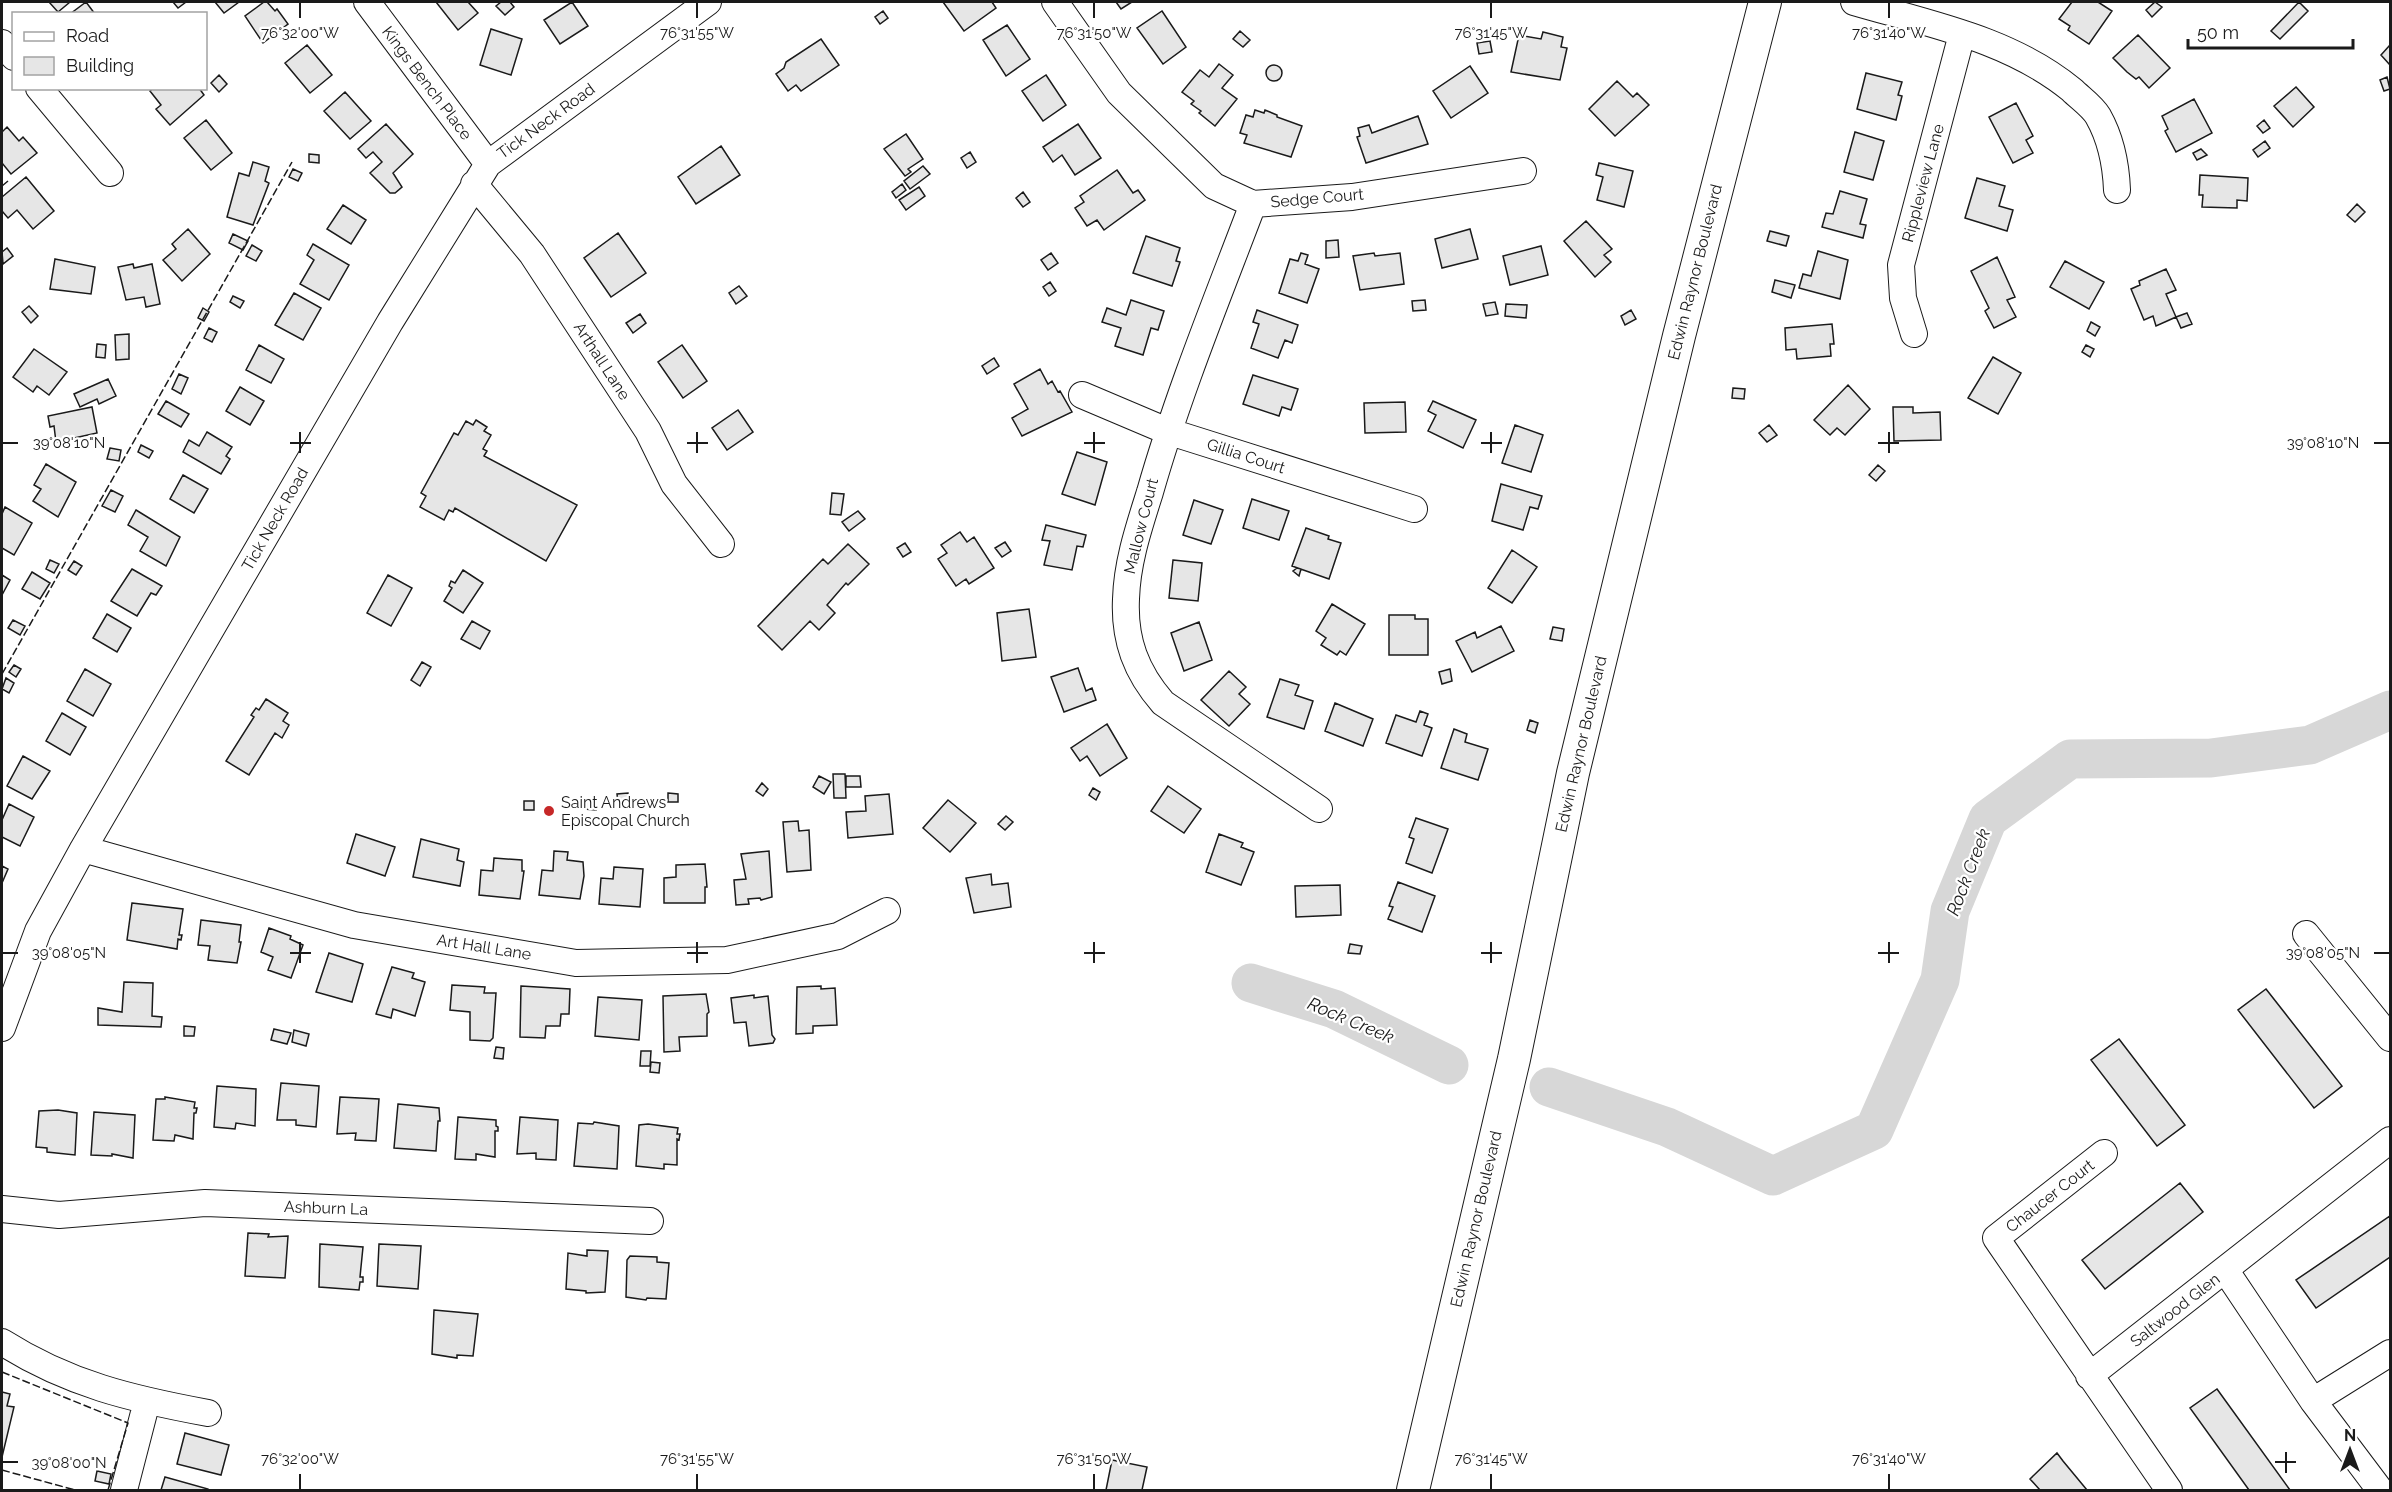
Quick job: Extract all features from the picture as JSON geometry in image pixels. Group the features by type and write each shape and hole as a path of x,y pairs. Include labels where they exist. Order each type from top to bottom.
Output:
{"main road":[{"name":"Edwin Raynor Boulevard","path":"1413,1491 1514,1059 1576,761 1679,336 1765,2"}],"street":[{"name":"Kings Bench Place","path":"367,2 481,174"},
{"name":"Tick Neck Road","path":"2,1028 38,931 83,849 390,322 481,174 708,2"},
{"name":"Sedge Court","path":"1055,2 1119,93 1214,186 1253,204 1352,197 1522,171"},
{"path":"1854,2 2015,52 2055,76 2097,114 2111,148 2116,167 2117,190"},
{"name":"Rippleview Lane","path":"1914,334 1903,298 1901,265 1962,34"},
{"path":"2,43 12,55"},
{"path":"41,90 110,173"},
{"name":"Arthall Lane","path":"481,174 648,431 674,484 721,544"},
{"name":"Mallow Court","path":"1253,204 1167,431 1129,563 1125,601 1130,646 1143,681 1162,703 1319,809"},
{"name":"Gillia Court","path":"1082,395 1167,431 1414,509"},
{"name":"Art Hall Lane","path":"83,849 354,926 576,963 727,960 838,936 887,911"},
{"path":"2306,934 2391,1038"},
{"name":"Saltwood Glen","path":"2090,1376 2391,1140"},
{"name":"Chaucer Court","path":"2090,1376 1996,1238 2104,1154"},
{"name":"Ashburn La","path":"2,1209 59,1215 205,1203 650,1221"},
{"path":"2226,1271 2313,1401 2380,1491"},
{"path":"2,1342 72,1380 147,1401 208,1413"},
{"path":"2313,1401 2391,1353"},
{"path":"2090,1376 2169,1491"},
{"path":"124,1491 147,1401"}],"building":[{"path":"49,2 70,2 58,12"},
{"path":"86,2 94,12 73,12"},
{"path":"173,2 186,2 178,8"},
{"path":"215,2 239,2 224,13"},
{"path":"267,2 275,11 277,9 288,24 263,43 245,16"},
{"path":"436,2 468,2 478,13 458,30"},
{"path":"501,2 510,2 514,7 505,15 496,6"},
{"path":"572,2 588,26 560,44 544,20"},
{"path":"943,2 992,2 996,8 964,31"},
{"path":"1116,2 1132,2 1121,9"},
{"path":"2072,2 2098,2 2112,11 2089,44 2068,30 2070,26 2059,19"},
{"path":"2155,2 2162,7 2152,17 2146,10"},
{"path":"2299,2 2308,11 2280,39 2271,31"},
{"path":"883,11 888,18 880,24 875,17"},
{"path":"1162,11 1186,47 1163,64 1137,28"},
{"path":"1007,25 1030,59 1006,76 983,40"},
{"path":"491,29 522,39 511,75 480,65"},
{"path":"1240,31 1250,40 1243,47 1233,39"},
{"path":"1543,32 1563,37 1561,47 1567,48 1560,80 1511,72 1519,35 1541,39"},
{"path":"2138,35 2170,68 2149,88 2139,77 2136,79 2113,58"},
{"path":"821,39 839,65 801,91 796,85 788,91 776,74 784,68 786,62"},
{"path":"1490,41 1492,52 1479,54 1477,43"},
{"path":"307,45 332,75 310,93 285,63"},
{"path":"2390,45 2390,65 2381,55"},
{"path":"1219,64 1233,75 1222,88 1237,99 1215,126 1199,113 1201,111 1191,104 1194,101 1182,92 1200,70 1209,77"},
{"path":"1274,65 1282,73 1274,81 1266,73"},
{"path":"1470,66 1488,93 1451,118 1433,91"},
{"path":"1866,73 1902,82 1898,95 1902,96 1896,120 1857,109"},
{"path":"219,75 227,84 219,92 211,83"},
{"path":"1046,75 1066,105 1043,121 1022,91"},
{"path":"2387,77 2390,89 2384,91 2380,80"},
{"path":"1617,81 1633,97 1637,93 1649,105 1615,136 1589,109"},
{"path":"2296,87 2314,107 2293,127 2274,106"},
{"path":"200,90 204,95 170,125 156,109 161,105 150,91"},
{"path":"345,92 371,121 350,139 324,111"},
{"path":"2194,99 2212,133 2176,152 2165,131 2168,129 2162,116"},
{"path":"2016,103 2033,136 2026,140 2033,153 2013,163 1989,117"},
{"path":"1255,110 1264,113 1265,110 1302,126 1291,157 1244,143 1247,135 1240,133 1246,115 1253,117"},
{"path":"1418,116 1428,144 1366,163 1357,137 1360,136 1358,128 1369,125 1372,133"},
{"path":"206,120 232,153 211,170 184,138"},
{"path":"2264,120 2270,128 2263,133 2257,126"},
{"path":"386,124 413,154 393,173 402,187 395,193 390,193 370,173 382,162 373,152 366,158 358,149"},
{"path":"1078,124 1101,158 1075,175 1062,155 1053,162 1043,147"},
{"path":"7,127 19,141 23,137 37,153 11,174 2,163 2,132"},
{"path":"1855,132 1884,141 1873,180 1844,172"},
{"path":"906,134 923,159 908,169 911,172 905,176 884,149"},
{"path":"2265,141 2270,148 2258,157 2253,150"},
{"path":"721,146 740,175 696,204 678,177"},
{"path":"2201,149 2207,155 2197,160 2193,153"},
{"path":"970,152 976,162 967,168 961,158"},
{"path":"309,154 319,155 319,163 309,162"},
{"path":"253,162 269,167 265,181 269,183 253,225 227,217 239,173 249,176"},
{"path":"1599,163 1633,171 1624,207 1597,200 1603,177 1596,175"},
{"path":"923,166 930,174 910,189 904,181"},
{"path":"293,169 302,173 298,181 289,177"},
{"path":"1117,170 1133,193 1138,190 1145,200 1104,230 1097,220 1087,226 1075,208 1084,202 1080,196"},
{"path":"2200,175 2248,178 2247,201 2237,200 2237,208 2202,207 2203,195 2199,195"},
{"path":"26,177 54,211 33,229 17,210 8,218 2,211 2,197"},
{"path":"1977,178 2005,186 1999,206 2013,210 2007,231 1965,218"},
{"path":"902,184 906,190 896,198 892,192"},
{"path":"919,187 925,196 906,210 899,200"},
{"path":"1840,191 1867,199 1860,224 1866,225 1863,238 1822,227 1826,213 1833,214"},
{"path":"1023,192 1030,202 1023,207 1016,198"},
{"path":"2357,204 2365,212 2355,222 2347,215"},
{"path":"343,205 366,220 351,244 327,229"},
{"path":"1586,221 1612,249 1604,255 1611,262 1595,277 1564,241"},
{"path":"188,229 210,254 182,281 163,260 176,249 172,244"},
{"path":"1470,229 1478,259 1442,268 1435,239"},
{"path":"1770,231 1789,236 1786,246 1767,241"},
{"path":"618,233 646,273 611,297 584,258"},
{"path":"233,234 248,241 243,250 229,243"},
{"path":"1146,236 1180,248 1176,261 1180,262 1172,286 1133,273"},
{"path":"1338,240 1339,257 1326,258 1326,241"},
{"path":"313,244 349,265 329,300 300,284 314,260 307,255"},
{"path":"252,245 262,251 256,261 246,256"},
{"path":"1541,246 1548,275 1510,285 1503,256"},
{"path":"7,248 13,256 3,264 2,252"},
{"path":"1818,251 1848,260 1840,299 1799,288 1803,274 1811,276"},
{"path":"1051,253 1058,263 1048,270 1041,260"},
{"path":"1301,253 1308,255 1305,264 1319,269 1307,303 1279,293 1290,259 1298,261"},
{"path":"1374,253 1375,256 1400,253 1404,284 1360,290 1353,256"},
{"path":"1997,257 2015,297 2007,300 2016,317 1994,328 1985,311 1989,308 1971,271"},
{"path":"55,259 95,267 91,294 50,289"},
{"path":"2065,261 2104,282 2089,309 2050,287"},
{"path":"133,264 134,268 152,264 160,304 146,307 144,297 126,300 118,267"},
{"path":"2166,269 2176,290 2166,294 2176,317 2156,326 2153,316 2144,320 2131,289 2140,285 2139,281"},
{"path":"1775,280 1795,285 1791,298 1772,292"},
{"path":"1050,282 1056,291 1049,296 1043,287"},
{"path":"739,286 747,296 736,304 729,293"},
{"path":"294,293 321,308 303,340 275,325"},
{"path":"233,296 244,301 240,308 230,302"},
{"path":"1131,300 1164,311 1158,330 1151,328 1143,355 1115,346 1121,328 1102,322 1107,308 1126,315"},
{"path":"1425,300 1426,310 1413,311 1412,301"},
{"path":"1495,302 1498,314 1486,316 1483,304"},
{"path":"1506,304 1527,305 1526,318 1505,316"},
{"path":"29,306 38,316 31,323 22,312"},
{"path":"203,308 209,312 204,321 198,318"},
{"path":"1257,310 1298,325 1292,343 1285,340 1278,358 1251,348 1259,324 1253,322"},
{"path":"1631,310 1636,319 1625,325 1621,316"},
{"path":"2187,313 2192,324 2181,328 2176,317"},
{"path":"640,314 646,323 633,333 626,323"},
{"path":"2091,322 2100,327 2095,336 2087,331"},
{"path":"1832,324 1834,344 1830,344 1831,356 1797,359 1796,349 1786,350 1785,328"},
{"path":"209,328 217,332 212,342 204,338"},
{"path":"129,334 129,359 116,360 115,335"},
{"path":"97,344 106,345 105,358 96,357"},
{"path":"259,345 284,359 271,383 246,370"},
{"path":"682,345 707,381 683,398 658,362"},
{"path":"2086,345 2094,349 2090,357 2082,352"},
{"path":"34,349 67,372 49,395 37,386 33,392 13,377"},
{"path":"1993,357 2021,373 1998,414 1968,398"},
{"path":"994,358 999,366 987,374 982,366"},
{"path":"1040,369 1048,384 1052,381 1058,392 1060,391 1072,412 1022,436 1012,418 1028,409 1014,384"},
{"path":"179,374 188,378 181,394 172,389"},
{"path":"1253,375 1298,389 1291,410 1282,407 1279,416 1243,404"},
{"path":"108,379 116,396 99,404 97,399 80,407 74,394"},
{"path":"1848,385 1870,409 1845,435 1837,428 1830,435 1814,420"},
{"path":"240,387 264,401 250,425 226,411"},
{"path":"1733,388 1745,389 1744,399 1732,398"},
{"path":"166,401 189,414 181,427 158,414"},
{"path":"1433,401 1476,420 1463,448 1428,431 1436,415 1428,411"},
{"path":"1405,402 1406,432 1365,433 1364,403"},
{"path":"92,407 97,433 56,442 54,426 50,427 48,416"},
{"path":"1893,407 1913,407 1913,413 1940,412 1941,440 1894,441"},
{"path":"738,410 753,432 727,450 712,428"},
{"path":"476,420 487,427 484,431 491,435 483,449 487,451 484,456 577,505 546,561 455,508 453,512 449,510 444,520 420,507 426,496 421,493 454,433 458,435 466,421 473,425"},
{"path":"1515,425 1543,435 1531,472 1502,463"},
{"path":"1769,425 1777,435 1767,442 1759,433"},
{"path":"207,432 232,447 226,456 230,459 221,474 183,452 189,440 199,446"},
{"path":"141,445 153,451 149,458 138,452"},
{"path":"110,448 121,450 119,461 107,459"},
{"path":"1077,452 1107,462 1095,505 1062,494"},
{"path":"46,464 76,482 58,517 33,501 41,489 34,485"},
{"path":"1878,465 1885,471 1876,481 1869,475"},
{"path":"183,475 208,489 194,513 170,499"},
{"path":"1501,484 1542,496 1538,509 1530,507 1523,530 1492,521"},
{"path":"111,490 123,496 115,512 102,506"},
{"path":"832,493 844,494 841,515 830,514"},
{"path":"1252,499 1289,511 1279,540 1243,528"},
{"path":"1194,500 1223,510 1211,544 1183,535"},
{"path":"5,507 32,523 14,555 2,548 2,514"},
{"path":"136,510 180,537 166,566 140,551 148,537 128,525"},
{"path":"858,511 865,519 849,531 842,522"},
{"path":"1046,525 1086,535 1083,547 1077,546 1072,570 1044,565 1050,541 1042,540"},
{"path":"1306,528 1341,543 1329,579 1292,566"},
{"path":"960,532 967,542 974,537 994,568 969,584 966,579 956,586 938,559 947,553 941,545"},
{"path":"1005,542 1011,551 1002,557 995,548"},
{"path":"905,543 911,552 903,557 897,548"},
{"path":"848,544 869,564 848,585 846,583 827,605 835,613 819,630 810,621 782,650 758,626 823,559 828,564"},
{"path":"1512,550 1537,567 1512,603 1488,588"},
{"path":"50,560 59,564 54,573 46,569"},
{"path":"1173,560 1202,563 1198,601 1169,598"},
{"path":"74,561 82,566 76,575 68,570"},
{"path":"1297,568 1301,569 1299,576 1293,571"},
{"path":"132,569 162,586 156,595 151,593 137,616 111,601"},
{"path":"463,570 483,583 463,613 444,601 452,588 449,586 451,581 455,583"},
{"path":"32,572 50,583 40,599 22,589"},
{"path":"2,575 10,580 2,595"},
{"path":"388,575 412,588 391,626 367,613"},
{"path":"1332,604 1365,624 1346,655 1340,651 1337,655 1321,645 1326,638 1316,631"},
{"path":"1029,609 1036,657 1002,661 997,613"},
{"path":"107,614 131,628 117,652 93,638"},
{"path":"1389,615 1415,615 1415,619 1428,619 1428,655 1389,655"},
{"path":"13,620 25,626 20,635 8,628"},
{"path":"472,621 490,631 480,649 461,639"},
{"path":"1199,622 1212,660 1184,671 1171,633"},
{"path":"1501,626 1514,651 1472,672 1456,641 1475,632 1477,638"},
{"path":"1553,627 1564,629 1562,641 1550,639"},
{"path":"422,662 431,667 420,686 411,680"},
{"path":"14,665 21,669 16,677 9,672"},
{"path":"1078,668 1086,691 1092,688 1096,700 1064,712 1051,677"},
{"path":"85,669 111,684 93,716 67,701"},
{"path":"1450,669 1452,681 1442,684 1439,672"},
{"path":"1229,671 1246,687 1239,694 1250,704 1229,726 1201,700"},
{"path":"6,678 14,683 9,693 2,689"},
{"path":"1280,679 1299,685 1295,695 1313,701 1304,729 1267,717"},
{"path":"266,699 288,713 283,721 289,725 282,738 275,733 249,775 226,761 254,717 251,715 256,708 259,710"},
{"path":"1335,703 1373,719 1363,746 1325,731"},
{"path":"1420,711 1428,714 1424,725 1432,728 1422,756 1386,743 1396,715 1416,722"},
{"path":"62,713 86,727 70,755 46,741"},
{"path":"1530,720 1538,723 1535,733 1527,730"},
{"path":"1107,724 1127,758 1100,776 1087,756 1080,761 1071,748"},
{"path":"1454,729 1467,734 1465,742 1488,749 1478,780 1441,768"},
{"path":"23,756 50,771 32,799 7,786"},
{"path":"833,774 845,774 846,798 834,798"},
{"path":"819,776 831,782 824,794 813,787"},
{"path":"846,776 860,776 861,787 846,787"},
{"path":"762,783 768,789 763,796 756,791"},
{"path":"1168,786 1201,809 1184,833 1151,811"},
{"path":"1093,788 1100,792 1096,800 1089,795"},
{"path":"628,793 629,801 618,802 617,794"},
{"path":"668,793 678,794 678,802 668,802"},
{"path":"889,794 893,834 848,838 846,812 866,811 865,796"},
{"path":"584,800 596,800 596,810 584,809"},
{"path":"948,800 976,823 950,852 923,828"},
{"path":"524,801 534,801 534,810 524,810"},
{"path":"9,804 34,817 20,846 2,837 2,820"},
{"path":"1006,816 1013,822 1005,830 998,824"},
{"path":"1416,818 1448,829 1432,873 1406,863 1414,839 1409,837"},
{"path":"798,821 799,831 809,830 811,870 787,872 783,822"},
{"path":"356,834 395,847 385,876 347,863"},
{"path":"1219,834 1243,843 1241,847 1254,852 1241,885 1206,872"},
{"path":"421,839 459,849 457,860 464,862 460,886 413,877"},
{"path":"554,851 568,852 567,860 583,862 584,876 580,899 539,895 542,870 553,871"},
{"path":"769,851 772,897 761,900 760,898 748,899 749,904 736,905 734,880 746,879 741,854"},
{"path":"494,858 522,860 522,871 524,871 520,899 479,895 481,870 493,871"},
{"path":"705,864 707,887 705,887 705,903 664,903 664,878 676,877 676,865"},
{"path":"2,866 8,869 2,883"},
{"path":"614,867 643,869 640,907 599,904 601,878 613,879"},
{"path":"991,874 992,885 1008,883 1011,907 974,913 966,878"},
{"path":"1398,882 1435,896 1422,932 1388,919 1393,907 1389,906"},
{"path":"1340,885 1341,915 1296,917 1295,886"},
{"path":"132,903 183,909 179,935 182,935 181,940 178,939 177,949 127,940"},
{"path":"201,920 241,925 237,963 208,960 210,946 198,945"},
{"path":"269,928 291,936 290,939 303,945 291,978 268,970 273,957 261,952"},
{"path":"1350,944 1362,946 1360,954 1348,953"},
{"path":"329,953 363,964 352,1002 316,992"},
{"path":"392,967 414,973 412,978 425,982 415,1016 393,1009 391,1018 376,1014"},
{"path":"124,982 153,983 152,1016 162,1017 161,1027 98,1025 98,1008 122,1012"},
{"path":"452,985 485,987 484,993 496,993 493,1038 490,1041 470,1040 470,1012 450,1010"},
{"path":"521,986 570,989 569,1014 561,1014 560,1026 546,1026 545,1038 520,1037"},
{"path":"821,986 821,989 835,988 837,1025 813,1026 813,1033 796,1034 797,987"},
{"path":"2266,989 2342,1086 2314,1108 2238,1010"},
{"path":"706,994 709,1012 707,1014 707,1036 679,1037 680,1051 664,1052 663,996"},
{"path":"754,995 754,998 768,996 772,1035 775,1039 773,1043 749,1046 746,1022 734,1023 731,998"},
{"path":"598,997 642,1000 639,1040 595,1036"},
{"path":"184,1026 195,1027 194,1036 184,1036"},
{"path":"274,1029 291,1033 287,1044 271,1040"},
{"path":"294,1030 309,1034 306,1046 292,1042"},
{"path":"2119,1039 2185,1125 2157,1146 2091,1060"},
{"path":"496,1047 504,1048 503,1059 494,1058"},
{"path":"641,1051 651,1051 650,1066 640,1066"},
{"path":"651,1062 660,1063 659,1073 650,1072"},
{"path":"281,1083 319,1086 316,1127 296,1125 296,1120 277,1120"},
{"path":"217,1086 256,1089 255,1126 236,1123 235,1129 214,1127"},
{"path":"165,1097 195,1102 194,1108 197,1108 194,1113 193,1139 175,1135 174,1141 153,1140 156,1099 165,1099"},
{"path":"340,1097 379,1099 376,1141 355,1140 356,1133 337,1134"},
{"path":"398,1104 439,1108 440,1121 438,1121 436,1151 394,1148"},
{"path":"58,1110 77,1113 75,1155 47,1152 47,1148 36,1147 39,1111"},
{"path":"94,1112 135,1115 133,1158 112,1154 112,1156 91,1155"},
{"path":"458,1117 496,1120 498,1131 495,1131 495,1157 476,1154 476,1160 455,1159"},
{"path":"520,1117 558,1120 556,1160 536,1159 536,1153 517,1154"},
{"path":"594,1122 619,1126 617,1169 574,1166 578,1123 593,1124"},
{"path":"639,1125 678,1128 677,1134 680,1134 679,1140 677,1139 677,1165 664,1164 664,1169 636,1166"},
{"path":"2180,1183 2203,1212 2105,1289 2082,1260"},
{"path":"2390,1216 2390,1257 2316,1308 2296,1280"},
{"path":"248,1233 269,1234 268,1237 288,1236 285,1278 245,1276"},
{"path":"320,1244 363,1247 360,1277 363,1277 363,1282 360,1282 359,1290 319,1287"},
{"path":"379,1244 421,1246 418,1289 377,1286"},
{"path":"587,1250 608,1251 605,1292 586,1293 586,1291 566,1289 568,1253 587,1256"},
{"path":"630,1256 657,1257 657,1262 669,1263 666,1299 647,1298 646,1300 626,1297 627,1260"},
{"path":"434,1310 478,1314 473,1356 457,1355 457,1358 432,1354"},
{"path":"2217,1389 2290,1490 2249,1490 2190,1408"},
{"path":"2,1392 10,1394 7,1406 14,1407 2,1457"},
{"path":"185,1433 229,1445 221,1475 177,1464"},
{"path":"2057,1453 2087,1490 2040,1490 2030,1479"},
{"path":"1112,1460 1147,1467 1142,1490 1106,1490"},
{"path":"97,1471 111,1474 109,1484 95,1481"},
{"path":"165,1477 208,1489 208,1490 161,1490"}],"waterway":[{"name":"Rock Creek","path":"1549,1087 1667,1127 1773,1176 1874,1130 1940,980 1950,911 1988,819 2070,759 2211,758 2310,745 2390,710"},
{"name":"Rock Creek","path":"1251,983 1334,1009 1449,1065"}],"fence":[{"path":"2,674 292,162"},
{"path":"2,186 8,181"},
{"path":"2,1372 128,1423 108,1490"},
{"path":"2,1470 75,1490"}],"place":[{"name":"Saint Andrews Episcopal Church","path":"549,811"}]}
